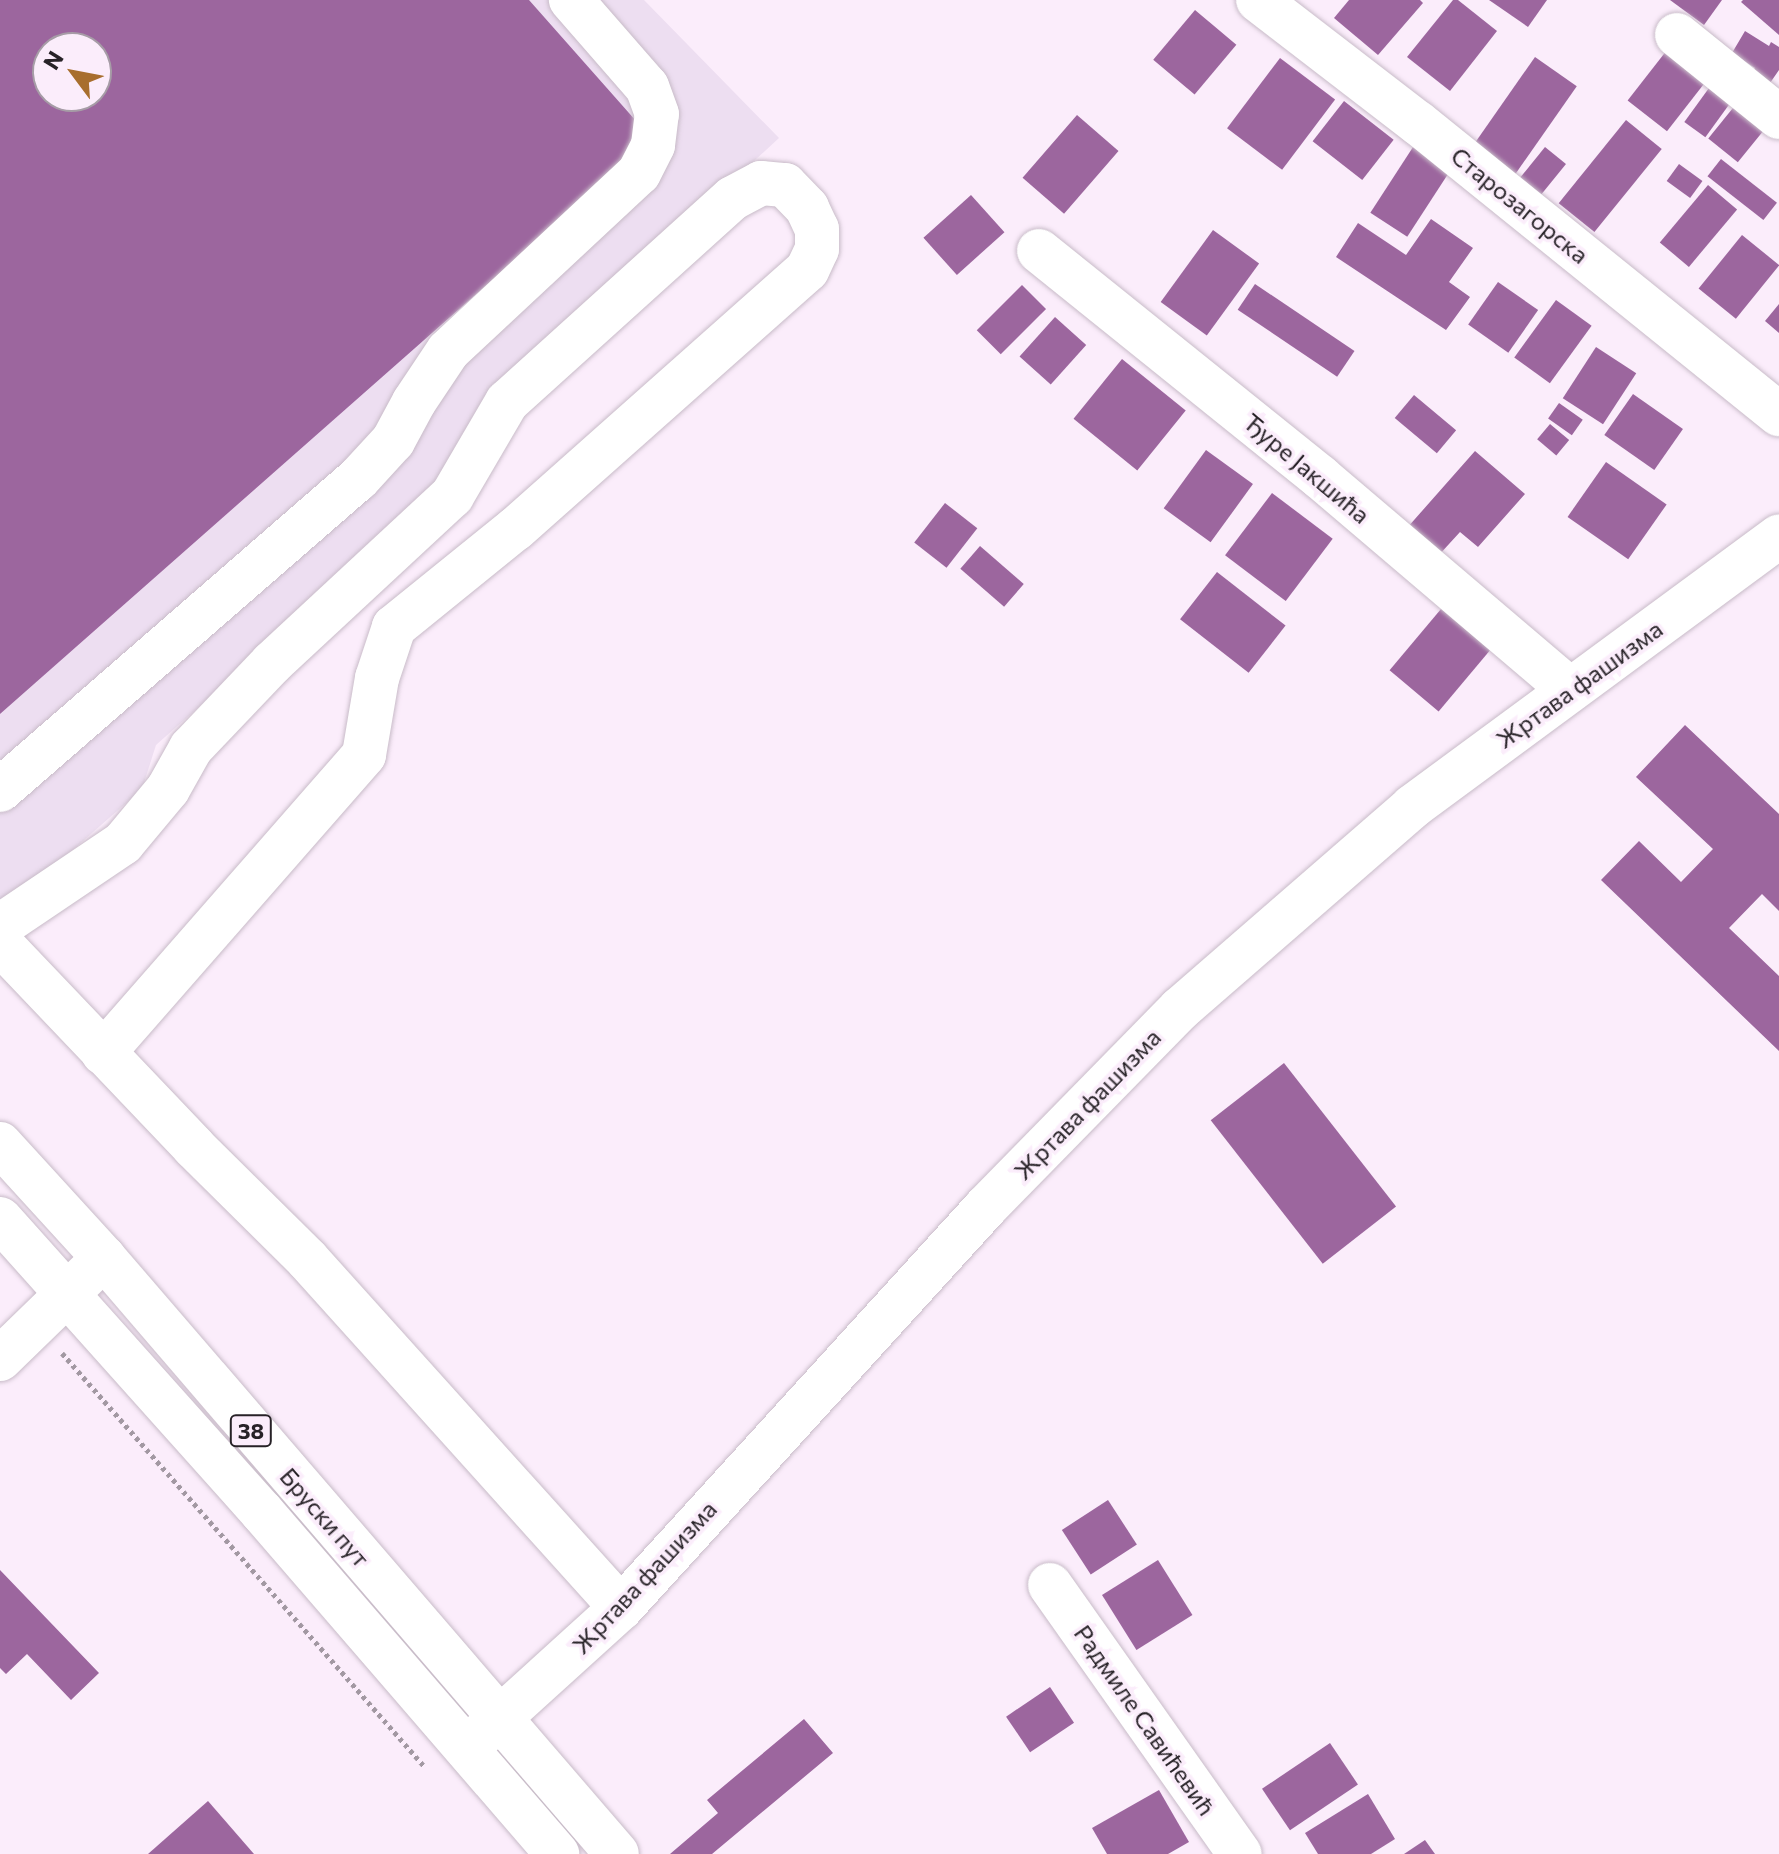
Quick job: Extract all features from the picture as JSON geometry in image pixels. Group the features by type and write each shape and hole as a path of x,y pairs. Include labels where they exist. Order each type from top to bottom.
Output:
{"street":[{"path":"0,790 358,479 393,441 414,402 448,351 639,173 653,145 657,114 647,87 571,0"},
{"name":"Старозагорска","path":"1258,0 1418,123 1779,414"},
{"path":"1677,35 1779,117"},
{"path":"0,926 123,843 168,789 191,748 272,663 452,496 507,402 733,198 761,183 785,185 807,208 817,229 817,249 807,270 515,529 394,627 377,678 364,755 103,1053"},
{"name":"Ђуре Јакшића","path":"1039,251 1320,477 1570,690"},
{"name":"Жртава фашизма","path":"466,1749 621,1608 986,1207 1180,1009 1412,807 1779,536"},
{"path":"0,943 103,1053 307,1259 621,1608"},
{"name":"Бруски пут","path":"0,1144 104,1258 617,1854"},
{"name":"Бруски пут","path":"0,1219 51,1309 262,1512 557,1854"},
{"path":"0,1359 104,1258"},
{"name":"Радмиле Савићевић","path":"1050,1585 1240,1854"}],"path":[{"path":"51,1309 428,1771"}],"shaded area":[{"path":"0,0 644,0 779,138 492,402 426,505 156,745 142,789 0,914"}],"building":[{"path":"0,0 529,0 652,139 0,714"},
{"path":"1349,0 1420,0 1423,3 1378,55 1334,18"},
{"path":"1453,0 1458,0 1497,31 1450,91 1407,57"},
{"path":"1489,0 1547,0 1528,27"},
{"path":"1670,0 1722,0 1704,25"},
{"path":"1779,0 1779,35 1741,2"},
{"path":"1195,10 1236,45 1195,95 1153,60"},
{"path":"1745,31 1769,46 1771,42 1779,47 1779,70 1770,83 1753,72 1755,68 1732,53"},
{"path":"1667,50 1706,81 1667,131 1628,100"},
{"path":"1535,57 1577,86 1511,180 1470,150"},
{"path":"1280,58 1335,100 1282,170 1227,128"},
{"path":"1709,88 1730,103 1705,137 1684,122"},
{"path":"1741,98 1771,122 1738,162 1708,138"},
{"path":"1344,101 1394,140 1362,180 1313,141"},
{"path":"1077,115 1119,151 1064,214 1023,178"},
{"path":"1626,120 1662,149 1594,232 1559,203"},
{"path":"1415,144 1452,168 1407,237 1370,213"},
{"path":"1545,147 1566,164 1541,195 1520,178"},
{"path":"1721,159 1777,203 1763,220 1707,176"},
{"path":"1679,164 1702,181 1690,198 1667,181"},
{"path":"1708,185 1737,209 1689,267 1660,242"},
{"path":"971,195 1004,232 957,275 923,238"},
{"path":"1431,219 1473,248 1449,282 1470,297 1446,330 1336,257 1358,223 1406,255"},
{"path":"1213,230 1259,264 1207,336 1161,302"},
{"path":"1742,235 1779,266 1736,319 1699,289"},
{"path":"1498,282 1538,310 1508,353 1468,325"},
{"path":"1255,284 1354,351 1337,377 1238,310"},
{"path":"1022,285 1046,309 1001,354 977,330"},
{"path":"1556,300 1592,326 1550,383 1514,357"},
{"path":"1779,304 1779,333 1765,321"},
{"path":"1055,317 1086,345 1051,384 1020,356"},
{"path":"1596,347 1636,373 1603,424 1563,398"},
{"path":"1122,359 1186,411 1137,470 1074,419"},
{"path":"1633,394 1683,429 1654,470 1604,435"},
{"path":"1414,395 1456,430 1437,453 1395,418"},
{"path":"1559,403 1583,420 1572,435 1548,419"},
{"path":"1550,424 1569,440 1556,455 1537,439"},
{"path":"1206,450 1253,484 1211,542 1164,508"},
{"path":"1475,451 1525,494 1478,547 1460,532 1438,556 1407,528"},
{"path":"1606,462 1667,504 1628,559 1568,517"},
{"path":"1272,493 1333,539 1286,601 1225,555"},
{"path":"945,503 977,528 947,568 914,542"},
{"path":"980,546 1024,584 1004,607 960,569"},
{"path":"1217,572 1286,626 1249,673 1180,619"},
{"path":"1441,609 1490,650 1439,711 1390,670"},
{"path":"1685,725 1779,814 1779,911 1762,894 1729,928 1779,976 1779,1051 1601,880 1639,841 1681,882 1713,849 1636,777"},
{"path":"1284,1063 1396,1206 1323,1264 1211,1120"},
{"path":"1108,1500 1137,1544 1091,1574 1062,1530"},
{"path":"1158,1560 1192,1615 1136,1650 1102,1595"},
{"path":"0,1570 99,1673 71,1700 27,1654 6,1674 0,1668"},
{"path":"1050,1687 1074,1723 1030,1752 1006,1717"},
{"path":"804,1719 833,1753 712,1854 670,1854 718,1813 707,1800"},
{"path":"1330,1743 1358,1784 1290,1830 1262,1789"},
{"path":"1159,1790 1189,1842 1168,1854 1107,1854 1092,1828"},
{"path":"1368,1794 1395,1839 1371,1854 1318,1854 1305,1833"},
{"path":"208,1801 254,1854 148,1854"},
{"path":"1425,1840 1435,1854 1404,1854"}]}
